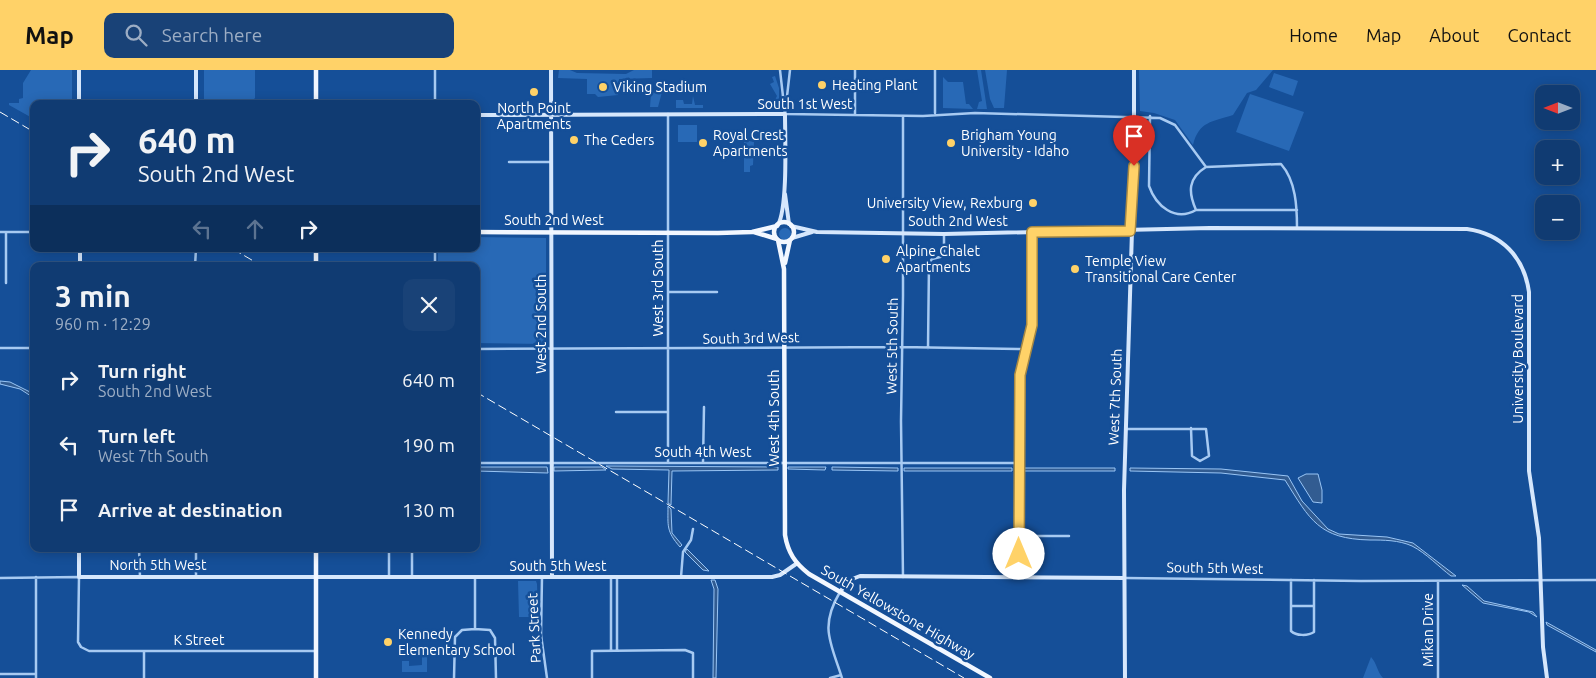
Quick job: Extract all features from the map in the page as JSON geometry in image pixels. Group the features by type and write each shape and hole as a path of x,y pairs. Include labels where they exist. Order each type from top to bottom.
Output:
{"main road":[{"path":"316,70 316,100"},
{"path":"777,225 790,225 794,232 791,239 786,242 777,240 774,232 777,225"},
{"name":"South 2nd West","path":"480,232 551,230 752,232 777,225"},
{"name":"South 2nd West","path":"752,232 777,240"},
{"name":"West 4th South","path":"784,270 791,239"},
{"name":"West 4th South","path":"777,240 784,270 786,348 785,535 790,554 796,564"},
{"path":"316,552 316,678"},
{"name":"South Yellowstone Highway","path":"796,564 990,678"}],"street":[{"path":"79,70 79,100"},
{"path":"196,70 196,100"},
{"path":"435,70 435,100"},
{"name":"West 2nd South","path":"551,70 552,577"},
{"path":"780,70 785,114"},
{"path":"777,225 781,217 784,189 785,114 790,70"},
{"path":"854,70 855,115"},
{"path":"935,70 935,114"},
{"name":"West 7th South","path":"1125,678 1126,429 1134,70"},
{"name":"West 3rd South","path":"668,114 668,462"},
{"name":"South 1st West","path":"480,115 785,114 903,116 935,114 1150,116 1160,118 1175,125 1206,167"},
{"name":"West 5th South","path":"903,116 901,462 903,577"},
{"path":"1150,116 1149,186 1152,196 1168,211 1186,215 1196,210 1297,210"},
{"path":"509,162 551,162"},
{"path":"1196,210 1190,195 1190,187 1193,178 1206,167 1280,164 1292,186 1297,210 1297,228"},
{"path":"784,189 790,225"},
{"name":"South 2nd West","path":"790,225 817,232 944,234 1130,231"},
{"name":"University Boulevard","path":"1130,231 1297,228 1467,229 1498,239 1517,258 1527,280 1529,292 1529,471 1540,538 1543,647 1547,678"},
{"path":"0,232 30,232"},
{"path":"6,232 6,283"},
{"name":"South 2nd West","path":"791,239 817,232"},
{"path":"1019,577 1020,375 1032,325 1032,232"},
{"path":"928,348 929,263 932,259 944,256 944,234"},
{"path":"668,292 717,292"},
{"name":"South 3rd West","path":"480,349 668,350 902,347 1020,349 1025,352"},
{"path":"0,348 30,348"},
{"path":"703,462 704,408"},
{"path":"616,412 668,412"},
{"path":"1126,429 1190,428 1206,429 1209,450 1209,456 1206,460 1200,461 1192,456 1190,428"},
{"name":"South 4th West","path":"480,463 1019,463"},
{"path":"681,577 683,552 691,540 693,530"},
{"path":"1019,536 1069,536"},
{"path":"79,552 79,577"},
{"path":"140,552 140,576"},
{"path":"196,552 196,576"},
{"path":"389,552 389,576"},
{"path":"412,552 412,576"},
{"name":"South 5th West","path":"316,576 772,577 780,575 796,564"},
{"name":"North 5th West","path":"0,578 316,576"},
{"path":"0,674 36,676 36,577"},
{"name":"K Street","path":"79,577 78,642 82,648 95,652 316,650"},
{"path":"475,577 475,629"},
{"name":"Park Street","path":"542,577 541,635 547,678"},
{"path":"611,577 611,651"},
{"path":"617,577 617,650"},
{"name":"South 5th West","path":"841,591 847,581 855,577 1438,581 1596,580"},
{"path":"1290,580 1290,631 1293,634 1314,632 1314,580"},
{"name":"Mikan Drive","path":"1438,581 1438,678"},
{"path":"830,678 842,676 831,649 828,628 830,610 841,591"},
{"path":"1291,606 1314,606"},
{"path":"454,678 455,636 462,630 475,629 490,630 495,638 496,678"},
{"path":"592,678 592,651 617,650 685,650 692,652 693,678"},
{"path":"144,651 144,678"}],"shaded area":[{"path":"31,70 72,70 72,100 30,100 30,117 9,105 9,103 19,103 19,99 23,98 23,83"},
{"path":"204,70 255,70 255,98 253,100 204,100"},
{"path":"559,70 570,70 577,73 626,74 634,70 652,70 652,78 619,79 618,95 598,97 595,94 587,94 587,79 558,78"},
{"path":"977,70 981,70 987,109 977,109 979,102 982,101"},
{"path":"985,70 1007,70 1004,108 994,108 990,99"},
{"path":"1139,70 1273,70 1256,90 1247,93 1233,115 1213,121 1203,127 1199,131 1193,145 1175,120 1154,113 1140,111"},
{"path":"1274,73 1298,81 1293,96 1269,87"},
{"path":"775,76 779,88 779,105 774,108 773,104 777,96 770,84 774,82 772,77"},
{"path":"943,77 948,82 963,82 966,104 969,104 973,109 943,108"},
{"path":"662,92 658,107 650,107 651,93"},
{"path":"1250,94 1304,112 1289,151 1236,132"},
{"path":"693,96 695,105 703,105 703,108 676,108 676,100 683,100 684,104 692,104"},
{"path":"678,125 697,125 697,142 678,142"},
{"path":"744,140 754,142 753,165 750,166 750,172 744,172"},
{"path":"785,228 791,234 785,240 779,234"},
{"path":"480,237 546,238 546,344 480,343 480,262 438,262 438,252 480,252"},
{"path":"0,381 10,382 30,392 30,395 20,389 0,384"},
{"path":"606,466 778,467 778,470 672,471 671,505 668,503 669,470 612,469"},
{"path":"480,467 547,467 548,473 480,471"},
{"path":"554,467 602,467 606,470 554,471"},
{"path":"788,467 826,467 825,470 788,469"},
{"path":"832,467 898,468 898,471 832,470"},
{"path":"904,468 1012,468 1012,471 904,471"},
{"path":"1023,468 1115,468 1115,471 1023,471"},
{"path":"1130,468 1221,469 1288,476 1302,501 1328,529 1339,534 1387,537 1413,543 1456,576 1451,576 1422,552 1407,544 1391,541 1353,539 1327,531 1309,516 1285,480 1221,473 1130,471"},
{"path":"1306,474 1318,474 1322,490 1322,503 1313,502 1298,478"},
{"path":"668,506 671,509 672,533 682,545 680,547 670,532"},
{"path":"687,549 709,571 703,570 685,552"},
{"path":"711,580 715,580 718,589 716,678 713,678 714,589"},
{"path":"518,581 536,581 538,617 519,617"},
{"path":"1462,585 1467,586 1484,601 1533,612 1537,617 1529,612 1483,603"},
{"path":"1546,622 1596,650 1596,652 1547,625"},
{"path":"422,650 427,650 427,672 402,672 402,661 409,661 409,666 422,665"},
{"path":"1371,657 1379,673 1383,678 1363,678"}],"railway":[{"path":"0,112 30,130"},
{"path":"238,252 255,262"},
{"path":"480,394 964,678"}],"place":[{"name":"Heating Plant","path":"822,85"},
{"name":"Viking Stadium","path":"603,87"},
{"name":"North Point Apartments","path":"534,92"},
{"name":"The Ceders","path":"574,140"},
{"name":"Royal Crest Apartments","path":"703,143"},
{"name":"Brigham Young University - Idaho","path":"951,143"},
{"name":"University View, Rexburg","path":"1033,203"},
{"name":"Alpine Chalet Apartments","path":"886,259"},
{"name":"Temple View Transitional Care Center","path":"1075,269"},
{"name":"Kennedy Elementary School","path":"388,642"}],"route":[{"path":"1019,554 1020,375 1032,325 1032,232 1130,231 1134,166"}]}
